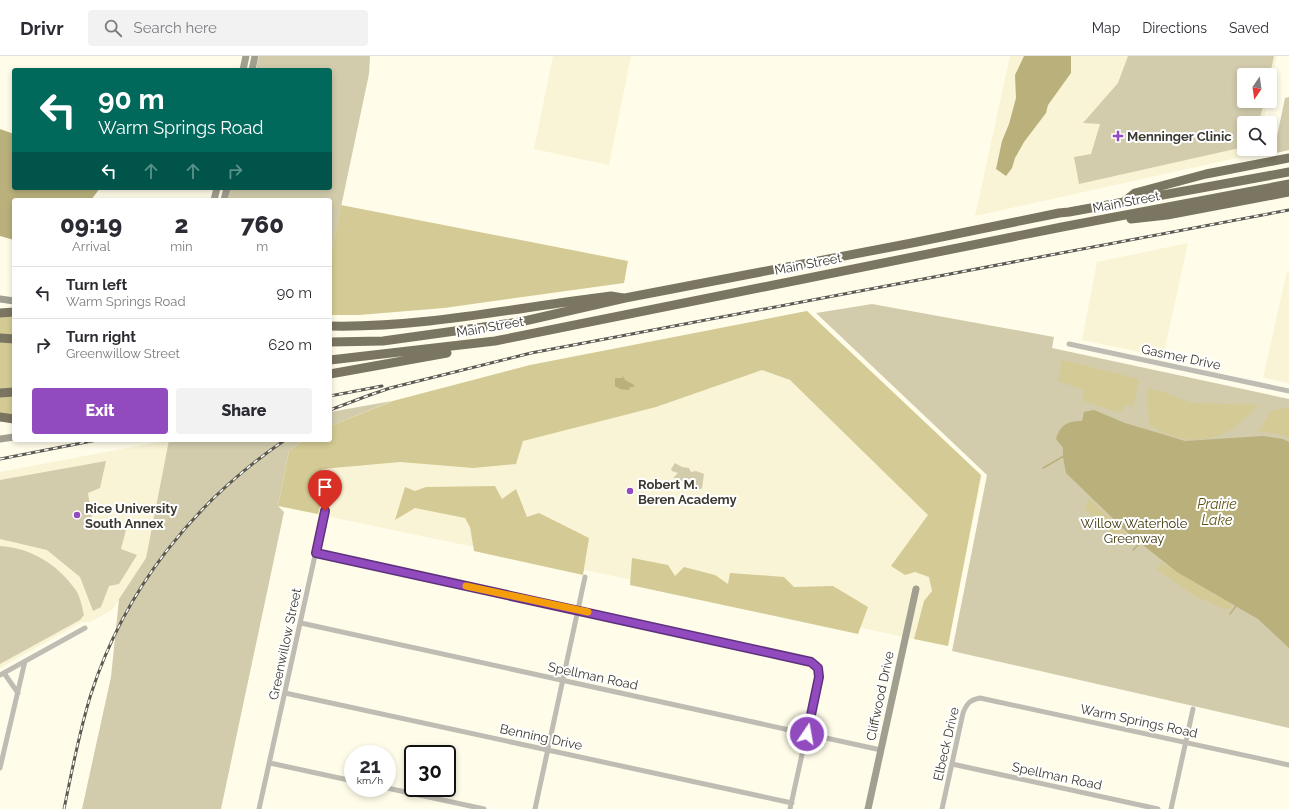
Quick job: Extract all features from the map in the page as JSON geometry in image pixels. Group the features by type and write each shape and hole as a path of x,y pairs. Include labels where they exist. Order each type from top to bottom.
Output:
{"highway":[{"path":"1125,201 1135,192 1206,174 1289,158"},
{"name":"Main Street","path":"332,342 383,341 513,323 606,304 625,298 904,245 1059,213 1289,172"},
{"name":"Main Street","path":"332,360 495,341 1062,227 1289,184"},
{"path":"1062,227 1167,215 1289,192"},
{"path":"332,326 374,325 426,321 611,296 625,298"},
{"path":"0,313 12,312"},
{"path":"0,338 12,338"},
{"path":"332,374 453,351 495,341"},
{"path":"0,393 12,392"},
{"path":"0,417 12,419"}],"street":[{"path":"243,68 245,57 254,58 252,68"},
{"path":"0,299 12,301"},
{"name":"Gasmer Drive","path":"1069,344 1289,391"},
{"path":"0,439 12,437"},
{"name":"Greenwillow Street","path":"259,809 331,483"},
{"path":"316,553 807,660 815,664 818,668 819,677 790,809"},
{"path":"535,809 585,577"},
{"name":"Cliffwood Drive","path":"868,809 916,589"},
{"name":"Spellman Road","path":"301,623 881,750"},
{"path":"18,693 2,674 85,628"},
{"path":"0,768 25,661"},
{"name":"Benning Drive","path":"285,693 792,803"},
{"name":"Elbeck Drive","path":"942,809 966,704 972,700 980,698 985,699"},
{"name":"Warm Springs Road","path":"985,699 1289,765"},
{"path":"1171,809 1193,709"},
{"path":"270,762 344,779"},
{"name":"Spellman Road","path":"952,764 1158,809"},
{"path":"396,790 484,809"}],"shaded area":[{"path":"553,56 631,56 609,165 534,149"},
{"name":"Menninger Clinic","path":"1010,56 1277,56 1275,68 1237,68 1237,108 1266,108 1265,116 1237,116 1237,156 1245,156 975,216"},
{"path":"341,205 628,261 624,283 444,308 359,315 332,315 332,249"},
{"path":"1188,243 1163,357 1082,340 1097,262"},
{"path":"1287,271 1289,272 1289,383 1263,378"},
{"name":"Robert M. Beren Academy","path":"807,311 982,476 948,646 278,506 304,442 332,442 332,425 392,401 454,385"},
{"path":"807,311 981,475 948,646 914,639 924,601 932,591 929,577 915,572 905,575 891,566 928,515 790,380 762,370 656,407 523,441 516,464 473,468 400,462 322,469 316,482 323,495 318,514 278,506 289,451 302,442 332,442 332,425 393,401 530,365"},
{"path":"0,316 12,316 12,418 0,418"},
{"path":"1062,360 1139,379 1133,407 1126,405 1120,413 1083,401 1083,390 1058,381"},
{"path":"1147,388 1163,392 1192,403 1259,405 1241,422 1225,433 1211,438 1183,438 1165,433 1149,424"},
{"path":"1285,408 1289,409 1289,438 1259,431 1271,411"},
{"name":"Rice University South Annex","path":"158,442 169,442 146,558 112,610 90,622 82,622 0,668 0,472"},
{"path":"495,486 502,499 516,489 527,517 539,513 589,538 583,575 474,551 470,527 465,518 415,508 395,520 405,487 415,491 426,487"},
{"path":"1089,499 1134,542 1128,547 1084,508"},
{"path":"632,558 668,565 675,576 684,567 715,575 728,584 730,573 784,577 794,587 833,586 868,607 858,634 630,585"},
{"path":"1161,562 1228,602 1232,605 1231,608 1224,609 1195,596 1157,570"}],"green space":[{"path":"259,56 370,56 369,74 332,250 332,198 228,198 230,190 332,190 332,68 256,68"},
{"path":"1128,56 1274,56 1271,68 1237,68 1237,108 1262,108 1261,116 1237,116 1237,149 1079,184 1074,157 1091,154 1100,124 1083,123 1118,83"},
{"path":"1289,97 1289,150 1277,153 1277,136 1285,98"},
{"name":"Willow Waterhole Greenway","path":"872,304 1054,337 1052,348 1289,399 1289,728 952,651 987,475 816,313"},
{"path":"392,401 332,425 332,412"},
{"path":"169,442 302,442 289,451 278,506 284,512 221,809 82,809 111,677 119,599 146,558"},
{"path":"106,461 100,488 88,493 94,530 127,526 121,549 137,555 119,584 109,586 101,607 93,611 80,577 47,550 0,539 0,480"},
{"path":"675,463 682,467 689,468 691,472 696,471 704,474 702,488 690,487 689,482 693,480 692,478 683,481 675,480 674,477 678,473 672,471 671,469"},
{"path":"0,546 11,547 33,554 52,565 68,580 77,592 81,601 84,615 80,620 0,664"}],"water":[{"path":"1024,56 1071,56 1071,73 1048,105 1046,113 1024,142 1015,158 1012,168 1006,176 996,169 1002,141 1009,124 1016,98 1015,75"},
{"path":"0,129 12,133 12,190 98,190 92,198 12,198 12,239 0,236"},
{"path":"623,376 625,380 634,385 634,387 630,387 629,390 620,389 615,386 615,378 622,378"},
{"name":"Prairie Lake","path":"1094,410 1125,423 1185,441 1263,436 1283,439 1289,442 1289,648 1258,619 1177,572 1129,534 1066,473 1063,448 1056,439 1058,434 1065,425 1082,421 1084,412"}],"waterway":[{"path":"1043,468 1064,456"},
{"path":"1133,550 1140,543"},
{"path":"1230,614 1236,606"}],"railway":[{"path":"332,409 390,388 531,353 1289,210"},
{"path":"332,396 382,386"},
{"path":"0,459 87,442"},
{"path":"64,809 79,737 91,694 105,655 143,584 167,551 193,520 221,491 252,464 282,442"}],"slow traffic":[{"path":"466,586 588,612"}],"place":[{"name":"Menninger Clinic","path":"1118,136"},
{"name":"Robert M. Beren Academy","path":"630,491"},
{"name":"Rice University South Annex","path":"77,515"}],"route":[{"path":"325,511 316,553 807,660 815,664 818,668 819,677 807,734"}]}
